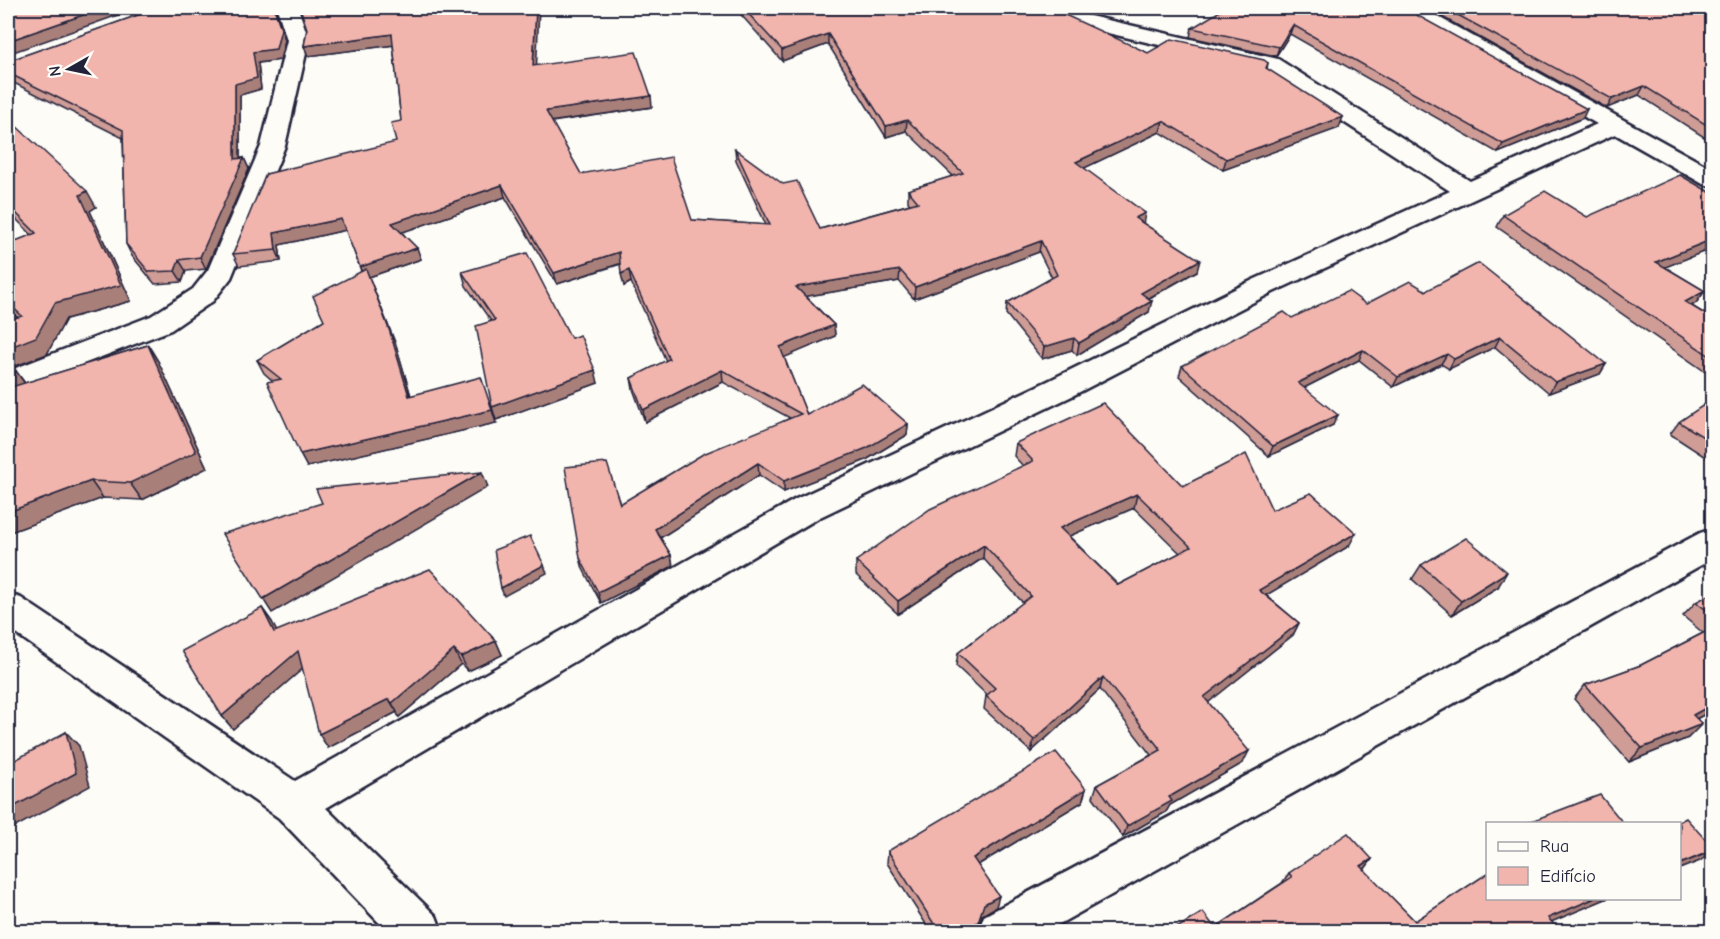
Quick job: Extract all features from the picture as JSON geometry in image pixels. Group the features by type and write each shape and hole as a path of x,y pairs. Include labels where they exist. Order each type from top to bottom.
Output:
{"street":[{"path":"8,382 161,324 203,295 221,272 273,146 298,40 288,8"},
{"path":"1030,8 1270,64 1471,193"},
{"path":"1407,8 1713,179"},
{"path":"294,804 808,508 1059,389 1263,286 1471,193 1615,125"},
{"path":"1000,932 1713,543"},
{"path":"8,609 294,804 420,932"}],"building":[{"path":"8,8 65,9 103,8 8,41"},
{"path":"158,8 274,8 281,29 276,49 253,52 257,78 235,84 235,159 244,158 200,257 179,260 175,271 149,272 126,244 123,130 8,73 8,61"},
{"path":"300,8 536,8 533,66 636,52 651,96 546,111 581,174 671,157 692,220 770,225 735,149 783,184 797,181 820,229 918,202 908,190 963,173 907,120 886,126 828,34 782,50 743,8 1035,8 1063,14 1148,53 1172,39 1264,60 1268,63 1266,68 1343,117 1226,159 1163,121 1076,162 1145,213 1135,218 1200,260 1141,293 1152,301 1079,343 1074,338 1044,347 1007,303 1057,275 1041,241 915,287 900,270 796,287 834,325 780,347 807,415 862,384 908,424 867,448 784,481 758,463 655,529 671,555 598,592 580,558 565,467 607,463 620,504 703,454 801,414 722,370 643,410 631,378 669,359 629,270 621,274 619,252 554,273 502,185 392,223 417,248 360,267 341,219 274,233 276,250 233,254 266,174 396,142 391,123 401,121 392,34 304,46 307,29"},
{"path":"1225,8 1404,8 1587,109 1503,144 1293,25 1279,47 1192,28"},
{"path":"1445,8 1713,8 1713,129 1644,86 1612,99"},
{"path":"15,125 87,191 80,195 121,285 55,303 36,337 8,348 8,320 22,316 8,303 8,244 36,233 8,205 8,128"},
{"path":"1680,175 1713,194 1713,239 1656,262 1705,291 1685,302 1713,319 1713,358 1503,215 1545,191 1587,217"},
{"path":"527,253 571,338 580,335 595,370 492,407 476,326 495,320 462,272"},
{"path":"1479,263 1606,364 1555,382 1500,337 1454,359 1447,354 1398,377 1363,350 1298,383 1338,415 1273,446 1182,366 1284,312 1292,318 1348,291 1366,304 1410,281 1426,291"},
{"path":"366,269 390,332 409,396 481,377 492,410 300,454 267,382 281,379 257,360 324,320 313,296"},
{"path":"148,345 196,452 130,483 91,481 8,512 8,388"},
{"path":"16,371 8,386 8,374"},
{"path":"1713,399 1713,443 1679,422"},
{"path":"1103,403 1183,486 1246,454 1272,510 1311,493 1356,533 1259,590 1299,623 1204,697 1249,751 1169,797 1172,801 1127,826 1097,785 1161,750 1103,677 1034,740 986,696 995,688 958,653 1031,596 984,545 898,601 856,561 930,509 1033,461 1016,443","holes":["1137,494 1191,547 1118,585 1060,528"]},
{"path":"482,472 263,599 222,534 322,503 316,489"},
{"path":"530,536 544,565 501,588 494,550"},
{"path":"1466,538 1507,572 1461,601 1421,565"},
{"path":"430,569 496,641 461,657 454,650 392,703 389,699 319,734 298,651 222,716 182,651 262,608 274,632"},
{"path":"1713,593 1713,615 1696,602"},
{"path":"1713,628 1713,704 1693,715 1702,724 1642,748 1585,685 1641,665"},
{"path":"66,732 76,773 8,810 8,764"},
{"path":"1056,752 1086,789 973,858 999,896 984,904 978,922 962,932 939,932 888,851"},
{"path":"1600,795 1622,822 1529,822"},
{"path":"1686,818 1713,850 1681,864 1681,822 1679,822"},
{"path":"1348,833 1372,859 1361,866 1415,921 1486,874 1486,900 1590,900 1548,918 1561,932 1170,932 1203,912 1215,928 1292,877 1289,873"}]}
